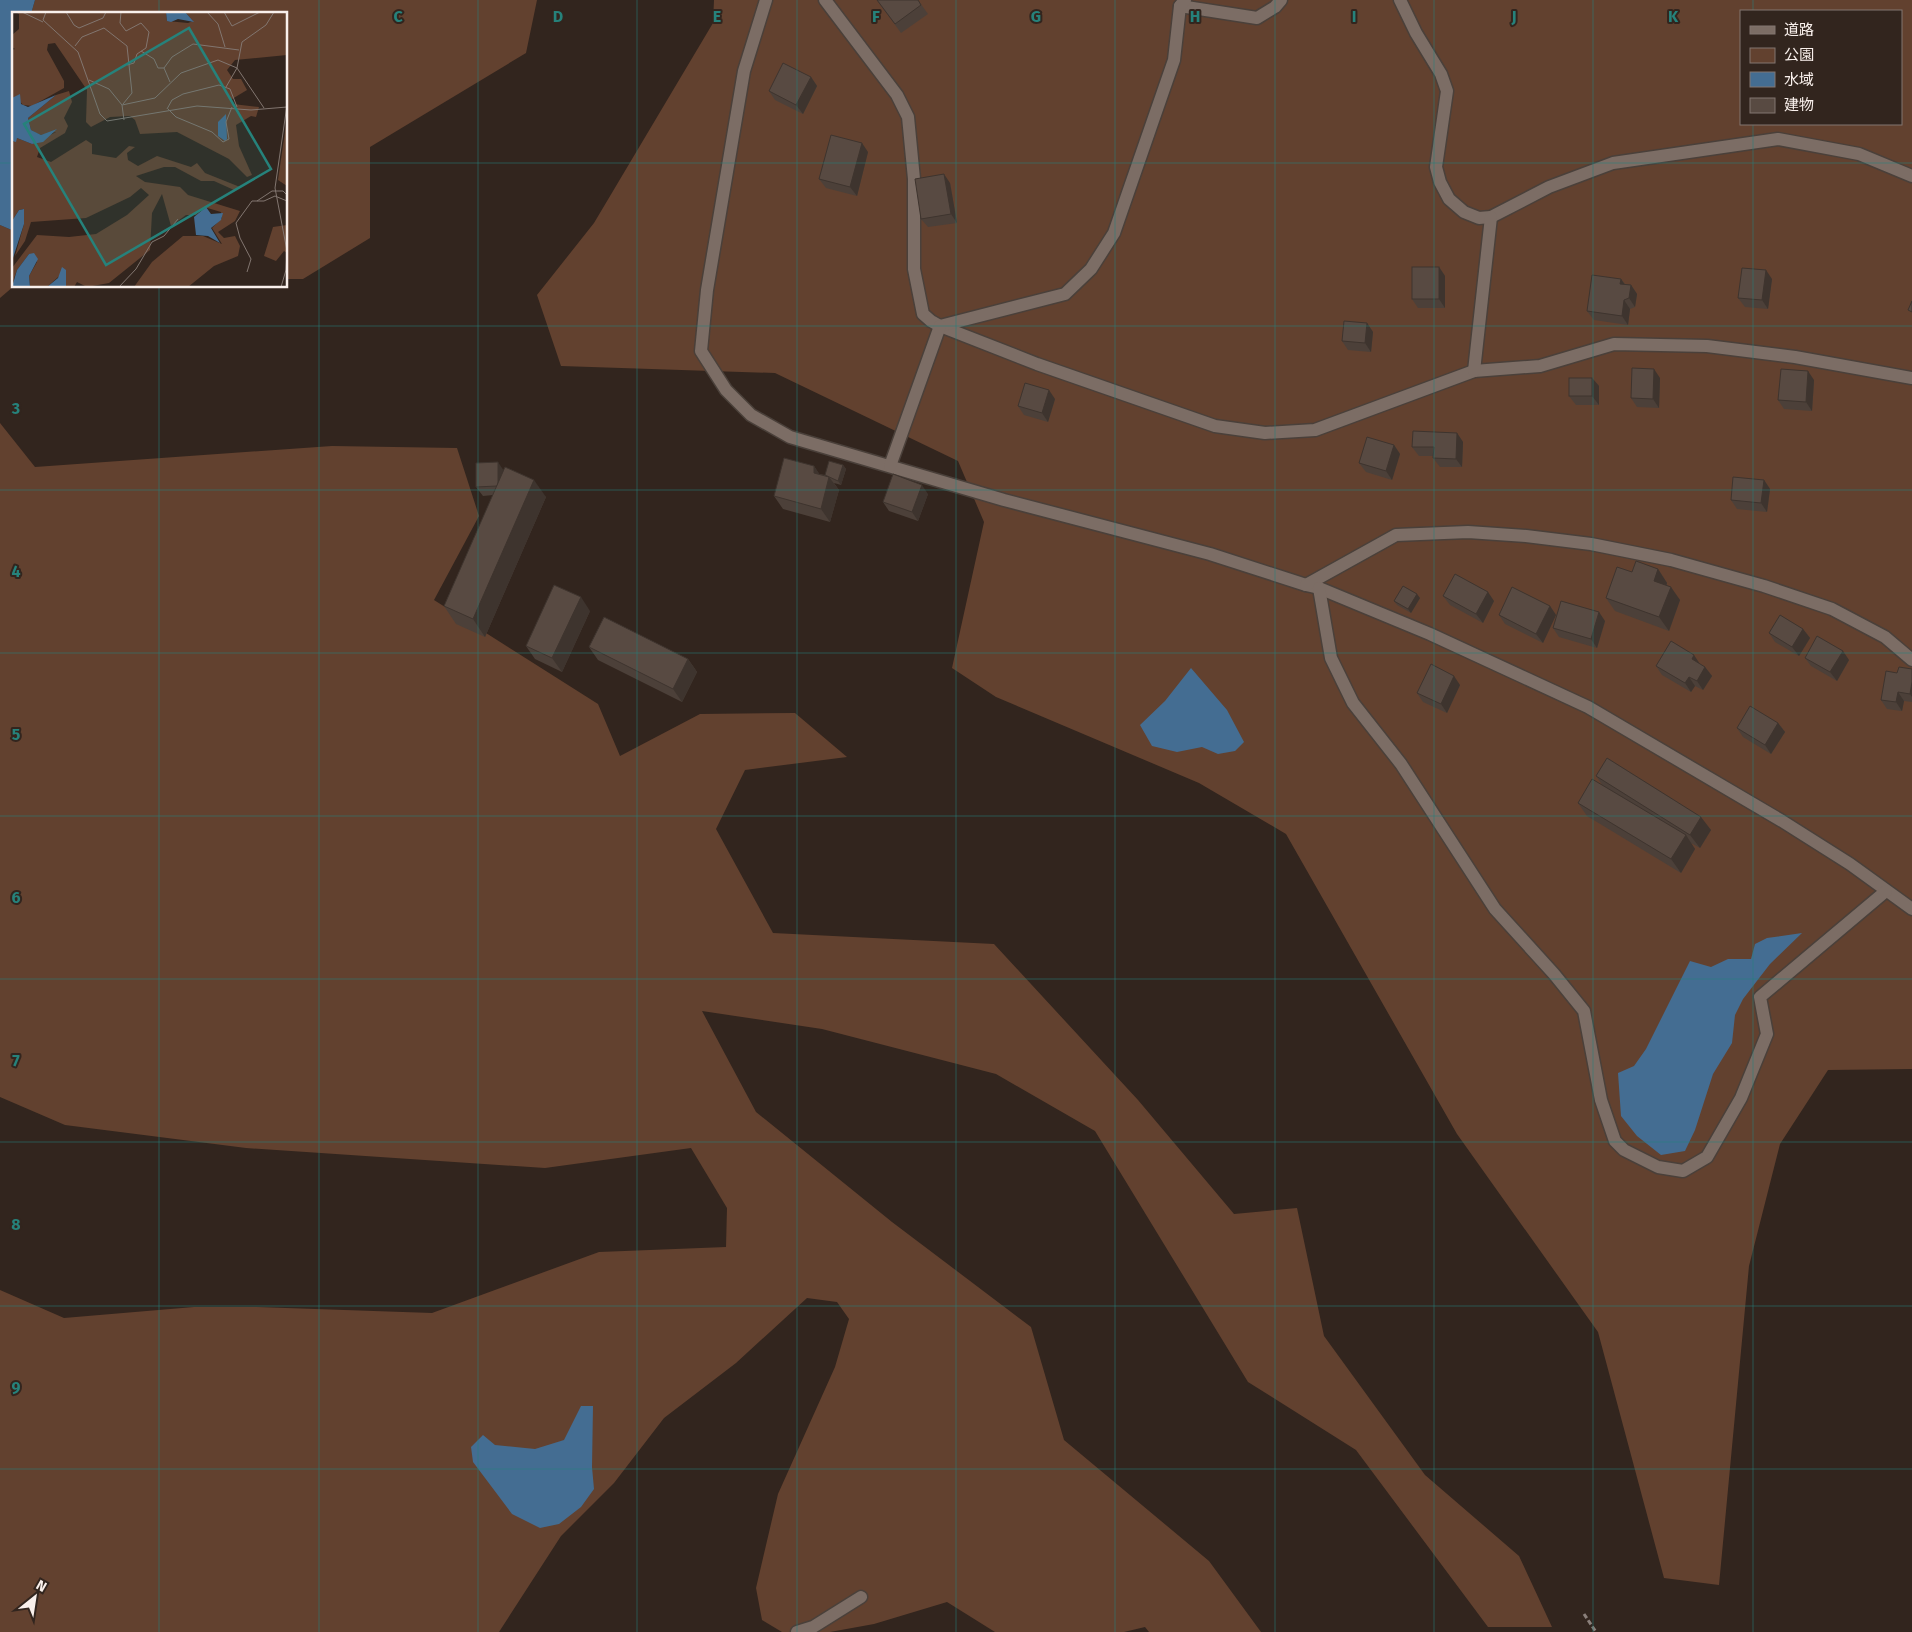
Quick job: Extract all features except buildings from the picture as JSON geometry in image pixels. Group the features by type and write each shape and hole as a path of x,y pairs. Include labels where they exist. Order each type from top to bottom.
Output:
{"street":[{"path":"766,0 744,71 707,290 702,351 726,390 751,415 790,437 1004,500 1210,554 1319,588 1430,634 1588,707 1850,864 1912,909"},
{"path":"825,0 897,95 908,117 914,179 914,269 923,314 931,322 940,326 1037,364 1215,426 1265,433 1314,430 1474,371 1540,366 1614,344 1707,346 1795,357 1912,378"},
{"path":"940,326 1065,294 1091,269 1114,233 1174,60 1183,3 1257,18 1275,7 1281,0"},
{"path":"1400,0 1416,33 1441,74 1447,91 1436,167 1440,182 1449,199 1464,212 1479,218 1491,217 1549,187 1614,163 1778,139 1859,154 1912,176"},
{"path":"1474,371 1491,217"},
{"path":"890,466 940,326"},
{"path":"1306,585 1396,535 1468,532 1526,536 1591,544 1671,560 1764,586 1832,609 1885,637 1912,660"},
{"path":"1319,588 1331,658 1353,703 1401,764 1495,909 1554,974 1584,1011 1601,1100 1615,1141 1633,1156 1658,1167 1683,1171 1707,1157 1741,1098 1767,1034 1760,997 1886,891"},
{"path":"797,1632 813,1627 861,1597"}],"path":[{"path":"1584,1614 1596,1632"}],"green space":[{"path":"35,0 537,0 526,53 370,147 370,238 303,279 288,279 288,12 32,12"},
{"path":"714,0 1912,0 1912,1069 1828,1070 1780,1144 1749,1266 1719,1585 1664,1578 1598,1332 1457,1134 1286,834 1199,783 996,697 952,668 984,522 958,461 775,373 561,366 537,295 594,223 713,23"},
{"path":"0,225 12,230 12,288 0,298"},
{"path":"0,423 35,467 332,446 457,448 479,516 434,600 598,704 620,756 700,714 795,713 847,757 745,770 716,829 773,933 994,944 1138,1100 1234,1214 1297,1208 1324,1336 1425,1475 1519,1556 1552,1627 1488,1627 1356,1450 1248,1382 1095,1131 996,1074 822,1029 702,1011 756,1112 892,1222 1031,1327 1064,1440 1209,1561 1261,1632 1149,1632 1145,1627 1124,1632 995,1632 947,1602 874,1624 830,1632 782,1632 762,1620 756,1588 778,1494 835,1367 849,1319 837,1302 807,1298 736,1363 664,1418 614,1483 561,1536 499,1632 0,1632 0,1290 64,1318 194,1307 257,1307 432,1313 599,1252 726,1247 727,1208 691,1148 545,1168 246,1148 65,1125 0,1097"}],"water":[{"path":"0,0 35,0 32,12 12,12 12,230 0,225"},
{"path":"1191,668 1227,710 1244,742 1235,751 1218,754 1202,747 1177,752 1152,746 1140,725 1165,701"},
{"path":"1802,933 1770,964 1743,999 1735,1015 1732,1043 1713,1074 1695,1130 1685,1151 1661,1155 1637,1136 1621,1116 1618,1073 1634,1066 1646,1049 1690,961 1711,967 1728,959 1751,959 1755,944 1767,938"},
{"path":"581,1406 593,1406 592,1467 594,1489 581,1507 559,1524 540,1528 512,1514 473,1462 471,1447 483,1435 495,1445 535,1449 564,1440"}]}
